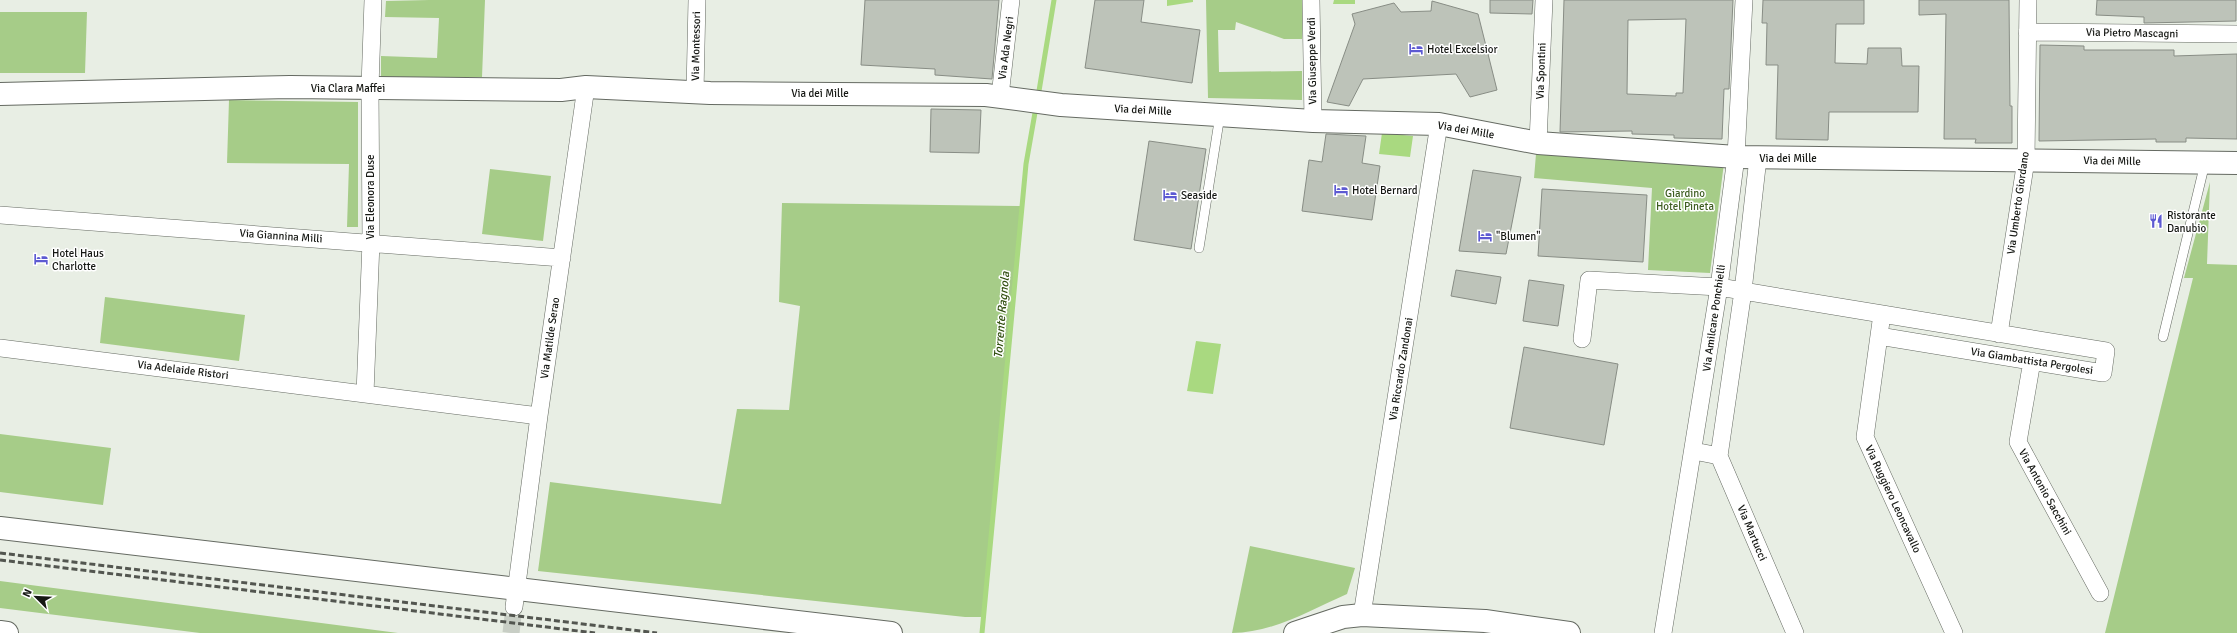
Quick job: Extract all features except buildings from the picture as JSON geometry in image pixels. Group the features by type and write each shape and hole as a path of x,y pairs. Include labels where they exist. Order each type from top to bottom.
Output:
{"street":[{"name":"Via Eleonora Duse","path":"365,394 371,242 370,87 373,0"},
{"name":"Via Montessori","path":"695,92 697,0"},
{"name":"Via Ada Negri","path":"1008,97 1011,0"},
{"name":"Via Giuseppe Verdi","path":"1311,0 1313,121"},
{"name":"Via Spontini","path":"1538,143 1544,0"},
{"name":"Via Amilcare Ponchielli","path":"1663,633 1694,451 1719,287 1736,157 1744,0"},
{"name":"Via Umberto Giordano","path":"1999,334 2026,160 2028,0"},
{"name":"Via Pietro Mascagni","path":"2028,32 2237,34"},
{"name":"Via Clara Maffei","path":"0,94 290,87 561,90 586,87 695,92"},
{"name":"Via Matilde Serao","path":"515,598 539,416 586,87"},
{"name":"Via dei Mille","path":"695,92 937,94 1008,97 1061,105 1313,121 1439,124 1538,143 1736,157 2237,163"},
{"name":"Via Riccardo Zandonai","path":"1362,614 1439,124"},
{"path":"1694,451 1719,456 1743,291 1758,158"},
{"name":"Via Giannina Milli","path":"0,215 371,242 562,258"},
{"name":"Via Giambattista Pergolesi","path":"1582,339 1589,280 1719,287 2106,351 2103,373 1879,336"},
{"path":"1879,336 1882,314"},
{"name":"Via Ruggiero Leoncavallo","path":"1879,336 1865,437 1954,633"},
{"name":"Via Adelaide Ristori","path":"0,348 539,416"},
{"name":"Via Antonio Sacchini","path":"2032,361 2018,442 2100,593"},
{"name":"Via Martucci","path":"1719,456 1795,633"},
{"path":"0,528 515,598 891,633"},
{"path":"1295,633 1343,617 1362,614 1485,621 1569,633"},
{"path":"1457,633 1460,627 1467,624 1485,621"},
{"path":"0,632 8,633"}],"lane":[{"path":"1200,248 1220,115"},
{"path":"2162,337 2205,163"}],"green space":[{"path":"485,0 482,77 381,77 381,56 437,58 439,18 385,17 386,1"},
{"path":"1206,0 1303,0 1302,39 1284,39 1236,22 1235,30 1218,30 1219,72 1302,71 1302,100 1208,98"},
{"path":"0,12 87,12 85,73 0,73"},
{"path":"229,100 358,102 358,227 347,227 349,164 227,163"},
{"name":"Giardino Hotel Pineta","path":"1536,154 1658,157 1724,163 1710,273 1648,270 1652,188 1534,178"},
{"path":"490,169 551,176 543,241 482,234"},
{"path":"2210,182 2207,264 2237,265 2237,633 2105,633 2193,278 2184,278"},
{"path":"782,203 1022,206 984,617 965,617 538,571 550,482 721,504 737,409 789,410 800,306 779,302"},
{"path":"105,297 245,315 239,361 100,343"},
{"path":"0,434 111,448 103,505 0,492"},
{"path":"1250,546 1355,568 1347,594 1291,620 1262,629 1232,633"},
{"path":"0,581 398,633 200,633 0,608"}],"shaded area":[{"path":"1167,0 1193,0 1193,2 1167,6"},
{"path":"1334,0 1355,0 1355,4 1333,4"},
{"path":"1382,133 1413,136 1410,157 1379,154"},
{"path":"1196,341 1221,344 1213,394 1187,391"}],"waterway":[{"name":"Torrente Ragnola","path":"1038,97 1054,0"},
{"name":"Torrente Ragnola","path":"982,633 1026,164 1036,107"}],"tunnel":[{"path":"511,633 514,607"}],"railway":[{"path":"0,553 657,633"},
{"path":"0,560 595,633"}],"place":[{"name":"Hotel Excelsior","path":"1416,49"},
{"name":"Hotel Bernard","path":"1341,190"},
{"name":"Seaside","path":"1170,195"},
{"name":"Ristorante Danubio","path":"2156,221"},
{"name":"\"Blumen\"","path":"1485,236"},
{"name":"Hotel Haus Charlotte","path":"41,259"}]}
